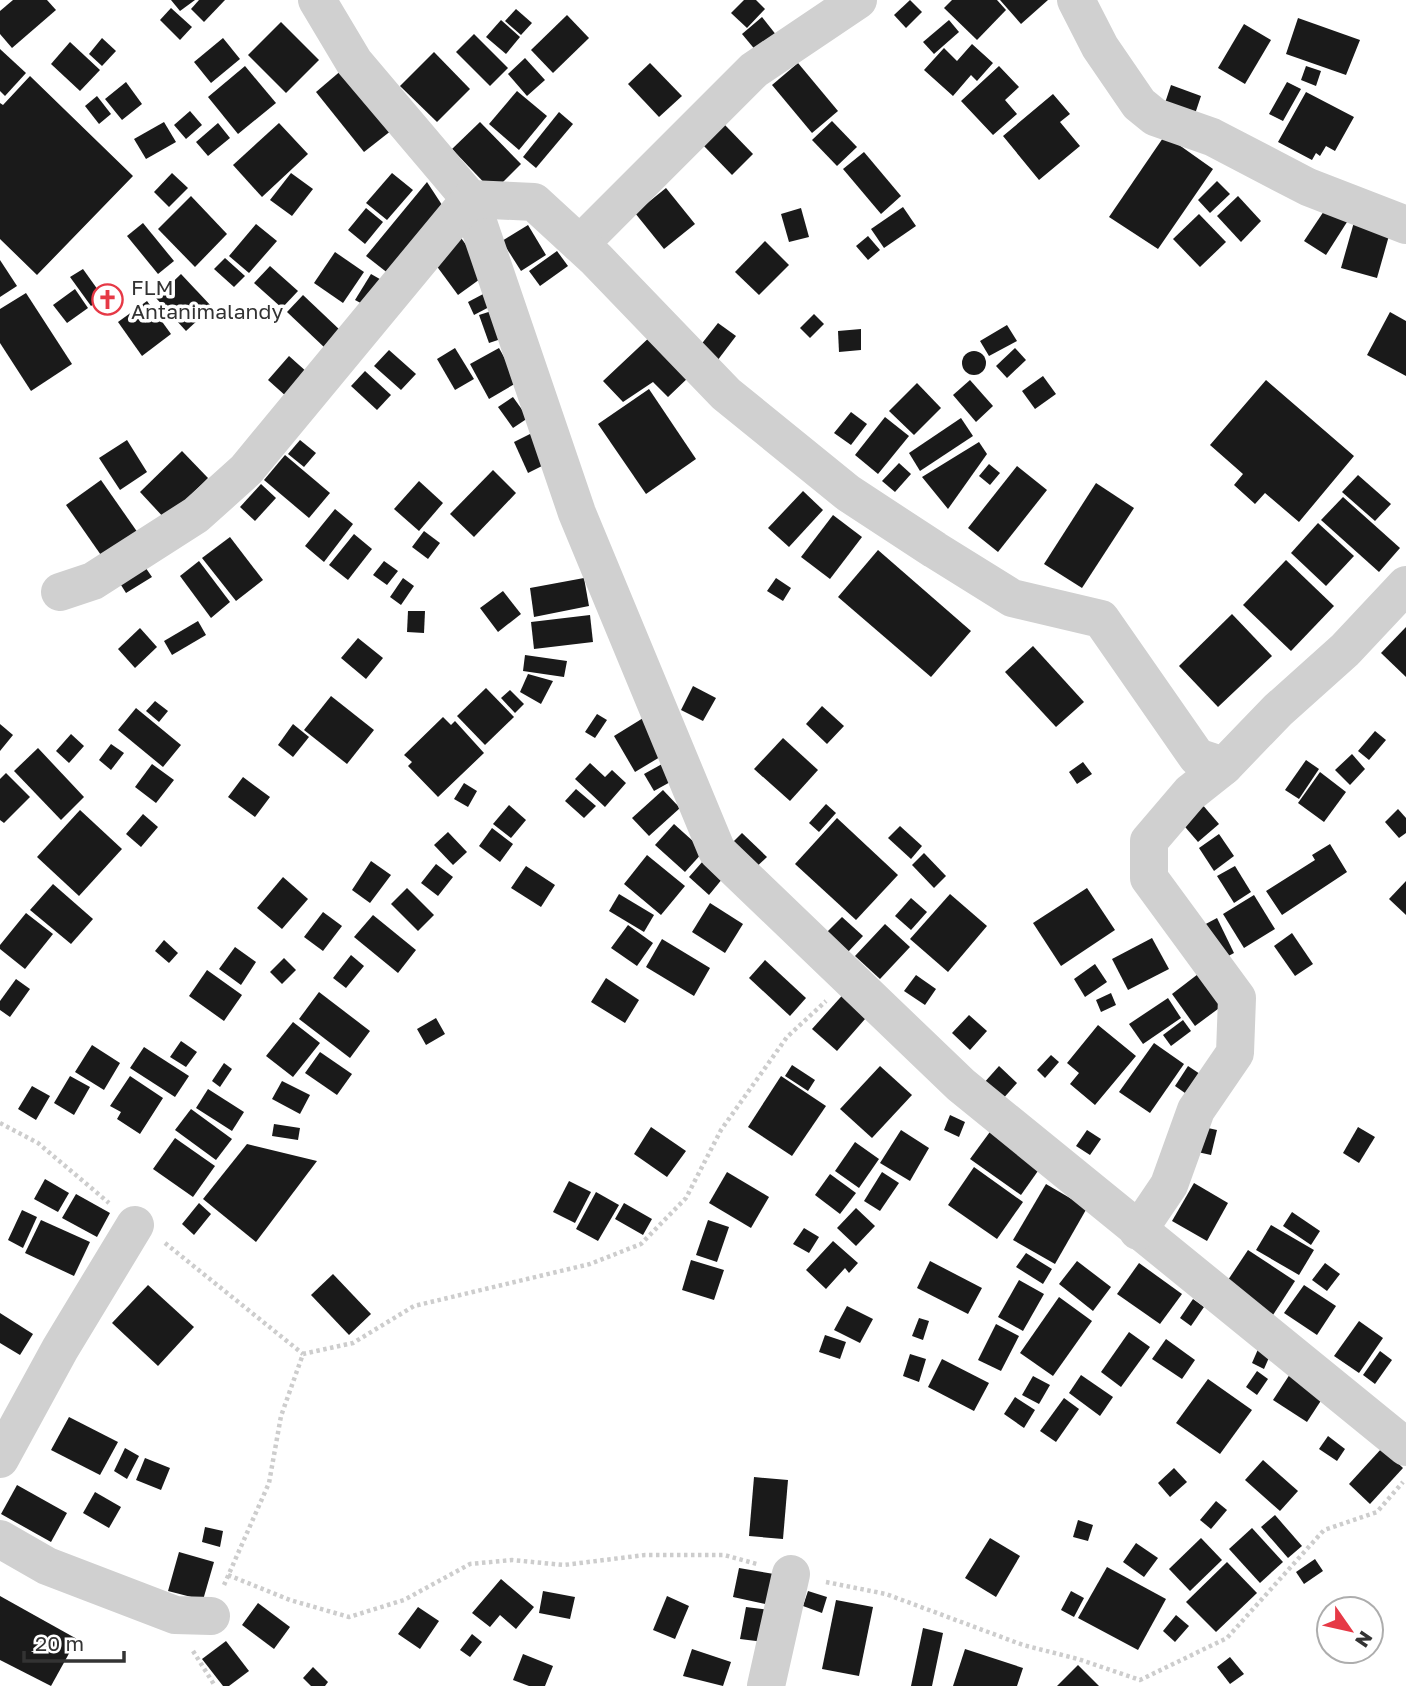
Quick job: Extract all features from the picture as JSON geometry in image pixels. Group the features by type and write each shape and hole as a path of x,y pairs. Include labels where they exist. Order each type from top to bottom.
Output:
{"street":[{"path":"317,0 354,62 470,199 577,513 717,852 961,1085 1406,1447"},
{"path":"580,244 754,69 858,0"},
{"path":"1076,0 1100,47 1139,104 1155,117 1212,136 1308,187 1406,225"},
{"path":"470,199 534,202 580,244 726,394 848,492 1012,598 1101,618 1197,757 1224,766"},
{"path":"60,592 93,581 196,515 246,470 470,199"},
{"path":"1138,1231 1169,1185 1196,1110 1234,1053 1237,998 1149,878 1149,841 1190,793 1224,766 1278,710 1374,621 1406,585"},
{"path":"0,1459 60,1349 135,1225"},
{"path":"0,1539 47,1566 176,1615 211,1616"},
{"path":"766,1686 791,1574"}],"path":[{"path":"211,1616 269,1483 281,1416 303,1354 353,1343 414,1306 590,1264 641,1244 686,1198 721,1130 787,1037 849,979"},
{"path":"228,1576 290,1600 349,1617 404,1600 470,1564 512,1560 564,1565 645,1555 724,1555 791,1574 886,1594 1023,1645 1078,1659 1140,1680 1227,1638 1324,1530 1377,1512 1406,1479"}],"building":[{"path":"13,0 47,0 56,10 12,48 0,34 0,11"},
{"path":"171,0 195,0 180,11"},
{"path":"199,0 225,0 204,22 191,9"},
{"path":"744,0 756,0 765,9 747,28 731,13"},
{"path":"910,0 922,12 906,28 894,15"},
{"path":"952,0 997,0 1006,10 977,40 944,8"},
{"path":"1000,0 1048,0 1021,24"},
{"path":"171,8 192,27 180,40 160,20"},
{"path":"516,9 532,23 521,35 505,21"},
{"path":"567,15 589,38 553,73 531,50"},
{"path":"762,17 777,36 757,52 742,34"},
{"path":"1298,18 1360,40 1346,75 1286,54"},
{"path":"501,20 520,37 506,54 486,37"},
{"path":"949,20 959,32 934,54 923,42"},
{"path":"281,22 319,60 286,93 248,55"},
{"path":"1244,24 1271,40 1245,84 1218,68"},
{"path":"474,34 508,68 490,86 456,52"},
{"path":"102,38 116,51 102,66 89,54"},
{"path":"223,38 240,59 211,83 194,62"},
{"path":"70,42 100,70 80,91 51,64"},
{"path":"972,44 993,63 977,81 971,75 953,96 924,70 944,48 957,61"},
{"path":"0,49 26,73 5,96 0,91"},
{"path":"434,52 470,89 437,122 400,86"},
{"path":"525,58 545,80 527,96 508,74"},
{"path":"650,63 682,96 659,117 628,84"},
{"path":"798,63 838,111 812,133 772,85"},
{"path":"245,66 276,103 238,134 208,97"},
{"path":"999,66 1019,87 1005,100 1017,114 993,135 961,101"},
{"path":"1306,66 1321,71 1316,86 1301,80"},
{"path":"343,69 392,130 364,152 316,92"},
{"path":"30,76 133,176 37,275 0,239 0,103 3,105"},
{"path":"126,82 142,104 122,120 105,99"},
{"path":"1287,82 1301,89 1283,121 1269,114"},
{"path":"1171,85 1201,96 1195,114 1165,103"},
{"path":"517,91 547,116 519,150 489,124"},
{"path":"1306,92 1354,117 1335,151 1326,146 1320,156 1316,153 1312,160 1278,142"},
{"path":"1053,94 1070,114 1060,122 1080,146 1039,180 1003,136"},
{"path":"97,96 111,114 99,124 85,106"},
{"path":"190,111 202,125 186,139 174,125"},
{"path":"559,112 573,124 536,168 523,157"},
{"path":"832,121 857,147 837,166 812,140"},
{"path":"164,122 176,142 146,159 134,139"},
{"path":"480,122 521,164 493,192 452,149"},
{"path":"218,123 230,138 208,156 196,142"},
{"path":"279,123 308,154 262,197 233,165"},
{"path":"724,124 753,154 732,175 703,145"},
{"path":"1165,135 1213,169 1158,249 1109,217"},
{"path":"864,152 901,196 881,214 843,169"},
{"path":"172,173 188,188 169,207 154,192"},
{"path":"291,173 313,189 292,216 270,200"},
{"path":"392,173 413,190 387,220 366,203"},
{"path":"1217,181 1230,194 1210,213 1198,200"},
{"path":"427,182 444,208 389,274 366,256"},
{"path":"666,188 695,224 664,249 635,213"},
{"path":"191,196 227,234 195,267 158,229"},
{"path":"1238,196 1261,221 1241,242 1217,216"},
{"path":"903,207 916,226 884,248 871,229"},
{"path":"366,208 383,222 365,244 348,230"},
{"path":"801,208 809,237 789,242 781,214"},
{"path":"1326,208 1347,222 1326,255 1304,241"},
{"path":"1199,214 1226,242 1200,267 1173,239"},
{"path":"1356,215 1392,225 1377,278 1341,268"},
{"path":"143,223 174,261 158,274 127,236"},
{"path":"256,224 277,241 249,273 229,256"},
{"path":"528,225 546,255 521,271 502,241"},
{"path":"459,235 487,274 458,295 430,257"},
{"path":"868,236 880,250 868,260 856,246"},
{"path":"765,241 789,265 759,295 735,272"},
{"path":"557,251 568,266 540,286 529,271"},
{"path":"335,252 364,272 343,303 314,283"},
{"path":"225,258 245,276 234,287 214,269"},
{"path":"0,260 17,286 0,297"},
{"path":"270,266 298,291 282,308 254,283"},
{"path":"83,269 103,297 91,306 70,277"},
{"path":"181,274 212,307 186,331 156,298"},
{"path":"371,274 385,282 370,308 355,300"},
{"path":"75,289 88,308 67,323 53,305"},
{"path":"487,292 493,305 474,315 468,302"},
{"path":"26,293 72,364 31,391 0,343 0,309"},
{"path":"303,295 341,331 325,348 287,312"},
{"path":"147,301 171,334 142,356 118,322"},
{"path":"501,308 510,336 489,343 479,315"},
{"path":"1390,312 1406,321 1406,376 1367,355"},
{"path":"814,314 824,324 810,338 800,328"},
{"path":"718,323 736,336 714,365 696,351"},
{"path":"1007,325 1017,341 989,356 980,341"},
{"path":"861,329 861,350 839,352 838,331"},
{"path":"653,334 691,375 668,397 653,382 623,402 603,381"},
{"path":"455,348 474,379 455,390 437,359"},
{"path":"499,348 518,382 489,399 470,364"},
{"path":"1015,348 1026,360 1007,378 996,366"},
{"path":"389,350 416,374 401,390 374,366"},
{"path":"974,351 985,358 986,363 979,374 974,375 963,368 962,363 969,352"},
{"path":"289,356 308,373 287,397 268,380"},
{"path":"365,371 391,395 377,410 351,386"},
{"path":"1043,376 1056,394 1035,409 1022,391"},
{"path":"970,380 993,406 976,422 953,395"},
{"path":"1266,380 1354,456 1299,522 1265,493 1255,504 1234,485 1243,474 1210,445"},
{"path":"917,383 941,408 914,435 889,411"},
{"path":"649,389 696,459 646,494 598,424"},
{"path":"513,397 528,418 513,428 498,407"},
{"path":"851,412 867,424 851,445 834,433"},
{"path":"885,417 909,436 878,474 855,455"},
{"path":"961,418 973,436 920,471 909,453"},
{"path":"532,433 546,464 528,473 514,442"},
{"path":"127,440 147,472 120,490 99,458"},
{"path":"300,440 316,453 304,467 288,454"},
{"path":"979,442 987,454 948,509 922,477"},
{"path":"182,451 208,478 166,520 140,492"},
{"path":"285,455 330,493 309,518 264,480"},
{"path":"899,463 911,474 895,492 882,481"},
{"path":"989,464 1000,473 990,485 979,476"},
{"path":"1017,466 1047,490 998,552 968,528"},
{"path":"493,470 516,493 474,537 450,514"},
{"path":"1358,475 1391,504 1375,521 1342,492"},
{"path":"101,480 138,533 103,558 66,505"},
{"path":"419,481 443,503 419,531 394,509"},
{"path":"1096,483 1134,508 1082,588 1044,564"},
{"path":"261,484 276,498 255,521 240,507"},
{"path":"803,491 823,510 789,547 768,528"},
{"path":"1343,497 1400,548 1379,572 1321,520"},
{"path":"335,509 353,524 324,562 305,546"},
{"path":"833,515 862,537 830,579 801,557"},
{"path":"1318,523 1354,556 1326,586 1291,553"},
{"path":"424,531 440,543 428,559 412,547"},
{"path":"354,534 372,549 348,580 329,565"},
{"path":"230,537 263,580 236,601 202,558"},
{"path":"878,550 971,631 931,677 838,597"},
{"path":"1286,560 1334,606 1291,651 1243,605"},
{"path":"141,561 152,577 126,593 116,577"},
{"path":"199,561 230,602 211,618 180,576"},
{"path":"384,561 398,571 387,585 373,575"},
{"path":"403,578 414,586 401,605 390,597"},
{"path":"584,578 589,606 534,617 530,588"},
{"path":"776,578 791,588 783,601 767,591"},
{"path":"503,591 521,614 498,632 480,608"},
{"path":"408,611 425,611 424,633 407,632"},
{"path":"1232,614 1272,656 1218,707 1179,666"},
{"path":"590,615 593,642 534,649 531,622"},
{"path":"198,621 206,635 172,655 164,641"},
{"path":"1406,627 1406,677 1381,653"},
{"path":"140,628 157,647 135,668 118,649"},
{"path":"358,638 383,658 366,679 341,658"},
{"path":"1033,646 1084,702 1056,727 1005,672"},
{"path":"525,655 567,661 564,677 523,671"},
{"path":"528,674 553,681 541,704 520,692"},
{"path":"693,686 716,698 703,721 681,710"},
{"path":"486,688 514,717 485,745 457,716"},
{"path":"510,690 524,704 515,713 501,698"},
{"path":"331,696 374,730 347,764 304,730"},
{"path":"155,701 168,711 159,722 146,711"},
{"path":"822,706 844,726 827,744 806,724"},
{"path":"136,708 181,745 163,767 118,730"},
{"path":"597,714 607,720 595,738 585,732"},
{"path":"648,715 670,751 635,772 614,736"},
{"path":"443,717 451,725 455,721 484,753 438,797 408,766 412,762 404,755"},
{"path":"0,724 13,735 0,751"},
{"path":"293,724 309,737 293,757 278,745"},
{"path":"1375,731 1386,740 1369,760 1358,751"},
{"path":"71,734 84,746 69,763 56,751"},
{"path":"783,738 818,770 790,801 754,769"},
{"path":"111,744 124,753 111,770 99,760"},
{"path":"38,748 84,797 61,820 14,771"},
{"path":"1352,754 1365,769 1350,785 1335,770"},
{"path":"671,759 681,776 654,791 644,774"},
{"path":"1306,760 1319,769 1299,799 1285,790"},
{"path":"1083,762 1092,774 1077,784 1069,772"},
{"path":"590,763 605,777 612,770 626,783 605,807 575,779"},
{"path":"152,764 174,780 156,803 135,787"},
{"path":"1320,772 1346,792 1324,822 1298,803"},
{"path":"6,773 30,797 4,823 0,820 0,779"},
{"path":"243,777 270,797 255,817 228,797"},
{"path":"464,783 477,791 468,807 454,799"},
{"path":"576,789 596,806 584,818 565,801"},
{"path":"663,790 680,808 649,836 632,818"},
{"path":"1201,803 1219,824 1198,842 1180,821"},
{"path":"826,804 836,813 819,832 809,823"},
{"path":"509,805 526,820 511,838 493,824"},
{"path":"1398,809 1406,818 1406,833 1399,838 1385,822"},
{"path":"80,810 122,849 79,896 37,857"},
{"path":"143,814 158,827 141,847 126,834"},
{"path":"837,818 898,875 856,920 795,864"},
{"path":"674,824 704,851 685,872 655,845"},
{"path":"900,826 922,846 911,859 888,838"},
{"path":"492,828 513,844 500,862 479,846"},
{"path":"448,832 467,852 453,865 434,845"},
{"path":"742,833 767,857 751,872 727,848"},
{"path":"1219,834 1234,856 1214,871 1199,848"},
{"path":"1330,844 1347,872 1282,915 1266,891 1315,860 1312,855"},
{"path":"924,853 946,876 934,888 912,865"},
{"path":"647,855 685,886 661,915 624,884"},
{"path":"371,861 391,875 370,903 352,890"},
{"path":"703,861 723,878 709,895 689,877"},
{"path":"436,864 453,877 438,896 421,883"},
{"path":"526,866 555,885 541,907 511,888"},
{"path":"1235,866 1251,892 1234,903 1217,876"},
{"path":"283,877 308,899 282,929 257,908"},
{"path":"1406,881 1406,915 1389,899"},
{"path":"53,884 93,919 71,944 30,910"},
{"path":"407,888 434,915 418,931 391,904"},
{"path":"1087,888 1115,930 1061,966 1033,923"},
{"path":"619,894 654,915 644,932 609,911"},
{"path":"950,894 987,926 948,972 910,939"},
{"path":"1254,895 1275,929 1244,948 1223,914"},
{"path":"911,898 927,912 911,930 895,916"},
{"path":"710,903 743,924 725,953 692,932"},
{"path":"323,912 342,926 323,951 304,937"},
{"path":"26,913 53,934 25,969 0,949 0,945"},
{"path":"373,915 416,950 398,973 354,937"},
{"path":"842,917 863,936 848,952 827,932"},
{"path":"1217,918 1234,953 1219,961 1202,926"},
{"path":"885,924 910,947 880,979 855,956"},
{"path":"628,925 653,943 637,966 611,948"},
{"path":"1292,933 1313,964 1295,976 1274,946"},
{"path":"1152,938 1169,969 1128,990 1112,959"},
{"path":"662,939 710,968 694,996 646,967"},
{"path":"164,940 178,953 169,963 155,951"},
{"path":"235,947 256,962 241,985 219,969"},
{"path":"351,955 364,966 346,988 333,978"},
{"path":"284,958 296,970 282,984 270,972"},
{"path":"765,960 806,998 790,1016 749,978"},
{"path":"1095,964 1107,982 1085,997 1074,979"},
{"path":"207,970 242,995 224,1021 189,996"},
{"path":"1202,971 1226,1003 1195,1026 1172,994"},
{"path":"916,975 936,989 925,1005 904,991"},
{"path":"606,978 639,1000 625,1023 591,1002"},
{"path":"16,979 30,989 10,1017 0,1010 0,1001"},
{"path":"848,989 872,1011 837,1051 812,1029"},
{"path":"319,992 370,1031 350,1058 299,1019"},
{"path":"1111,993 1116,1005 1101,1012 1096,1000"},
{"path":"1168,998 1181,1018 1143,1044 1129,1024"},
{"path":"969,1015 987,1031 970,1050 952,1033"},
{"path":"436,1018 445,1034 426,1045 417,1029"},
{"path":"1183,1020 1191,1031 1171,1046 1163,1035"},
{"path":"293,1022 320,1043 293,1077 266,1056"},
{"path":"1098,1025 1136,1056 1095,1105 1070,1084 1079,1073 1067,1063"},
{"path":"181,1041 197,1052 186,1067 170,1057"},
{"path":"1154,1043 1184,1064 1150,1113 1119,1092"},
{"path":"92,1045 120,1063 104,1090 75,1072"},
{"path":"144,1047 189,1076 175,1097 130,1068"},
{"path":"320,1052 352,1074 337,1095 305,1073"},
{"path":"1051,1055 1059,1062 1045,1078 1037,1070"},
{"path":"224,1063 232,1069 220,1087 212,1081"},
{"path":"792,1065 815,1080 808,1091 785,1076"},
{"path":"880,1066 912,1095 872,1138 840,1109"},
{"path":"999,1066 1017,1083 1001,1101 983,1084"},
{"path":"1188,1066 1209,1080 1195,1100 1175,1086"},
{"path":"70,1076 90,1087 74,1115 54,1103"},
{"path":"130,1076 163,1098 140,1134 117,1119 121,1112 110,1106"},
{"path":"781,1076 826,1106 792,1156 748,1127"},
{"path":"282,1081 310,1095 300,1114 272,1099"},
{"path":"32,1086 50,1096 36,1120 18,1109"},
{"path":"208,1089 244,1112 232,1131 196,1108"},
{"path":"191,1109 232,1139 216,1160 175,1130"},
{"path":"950,1115 965,1122 959,1137 944,1130"},
{"path":"274,1124 300,1128 298,1140 272,1136"},
{"path":"995,1125 1045,1161 1021,1195 970,1159"},
{"path":"1199,1126 1217,1130 1211,1155 1193,1151"},
{"path":"651,1127 686,1151 667,1177 634,1154"},
{"path":"1358,1127 1375,1137 1359,1163 1343,1153"},
{"path":"901,1130 929,1148 910,1181 880,1163"},
{"path":"1087,1130 1101,1139 1090,1155 1076,1146"},
{"path":"175,1138 215,1166 193,1197 153,1169"},
{"path":"855,1142 879,1159 859,1188 835,1171"},
{"path":"247,1144 317,1161 256,1242 203,1199"},
{"path":"974,1167 1023,1202 997,1239 948,1205"},
{"path":"727,1172 769,1197 751,1228 709,1203"},
{"path":"882,1172 899,1183 880,1211 864,1201"},
{"path":"830,1174 856,1193 840,1214 815,1195"},
{"path":"45,1179 69,1193 58,1212 34,1199"},
{"path":"569,1181 591,1192 575,1223 553,1212"},
{"path":"1194,1183 1228,1203 1207,1241 1172,1221"},
{"path":"1046,1184 1087,1208 1055,1264 1013,1240"},
{"path":"596,1192 619,1205 598,1241 576,1229"},
{"path":"76,1194 110,1213 97,1237 62,1218"},
{"path":"199,1203 211,1214 194,1235 182,1224"},
{"path":"624,1203 652,1219 643,1235 615,1219"},
{"path":"856,1208 875,1226 856,1246 837,1228"},
{"path":"22,1210 37,1217 23,1248 8,1240"},
{"path":"1292,1212 1320,1231 1311,1245 1283,1226"},
{"path":"41,1220 90,1242 74,1276 25,1253"},
{"path":"708,1220 729,1227 717,1262 696,1255"},
{"path":"1271,1225 1314,1250 1299,1275 1256,1250"},
{"path":"804,1228 819,1237 809,1253 793,1244"},
{"path":"833,1241 858,1263 849,1273 845,1268 826,1289 806,1270"},
{"path":"1248,1250 1295,1281 1273,1315 1226,1283"},
{"path":"1026,1253 1052,1269 1043,1284 1016,1267"},
{"path":"691,1260 724,1270 714,1300 682,1290"},
{"path":"930,1261 982,1288 968,1314 917,1288"},
{"path":"1077,1261 1111,1287 1093,1311 1059,1284"},
{"path":"1139,1263 1182,1294 1160,1324 1117,1294"},
{"path":"1325,1263 1340,1274 1327,1291 1312,1280"},
{"path":"333,1274 371,1314 349,1335 311,1295"},
{"path":"1019,1280 1044,1294 1023,1331 998,1317"},
{"path":"148,1285 194,1327 158,1366 112,1323"},
{"path":"1304,1285 1336,1306 1317,1335 1284,1313"},
{"path":"1059,1297 1092,1321 1053,1376 1020,1353"},
{"path":"1193,1299 1204,1307 1191,1326 1180,1318"},
{"path":"847,1306 873,1319 860,1343 834,1330"},
{"path":"0,1313 33,1334 20,1355 0,1343"},
{"path":"919,1318 929,1321 923,1340 912,1336"},
{"path":"1359,1321 1383,1338 1359,1373 1334,1356"},
{"path":"996,1324 1019,1336 1001,1371 978,1360"},
{"path":"1129,1332 1150,1347 1121,1387 1101,1372"},
{"path":"825,1335 846,1342 840,1359 819,1352"},
{"path":"1166,1339 1195,1360 1182,1379 1152,1359"},
{"path":"1259,1347 1271,1353 1264,1369 1252,1363"},
{"path":"1380,1351 1392,1360 1375,1384 1363,1375"},
{"path":"910,1354 926,1359 919,1382 903,1376"},
{"path":"942,1359 989,1383 974,1411 928,1387"},
{"path":"1257,1371 1268,1379 1257,1395 1246,1387"},
{"path":"1290,1374 1324,1396 1307,1422 1273,1400"},
{"path":"1081,1375 1113,1397 1100,1416 1069,1393"},
{"path":"1033,1376 1050,1385 1039,1404 1022,1395"},
{"path":"1208,1379 1252,1410 1220,1454 1176,1423"},
{"path":"1015,1397 1035,1410 1024,1428 1004,1414"},
{"path":"1064,1398 1079,1409 1056,1442 1040,1431"},
{"path":"69,1417 118,1442 100,1475 51,1450"},
{"path":"1328,1436 1345,1449 1337,1461 1319,1449"},
{"path":"125,1448 139,1456 127,1479 114,1471"},
{"path":"1382,1448 1403,1468 1370,1504 1349,1484"},
{"path":"145,1458 170,1468 161,1490 136,1480"},
{"path":"1263,1460 1298,1491 1280,1511 1245,1480"},
{"path":"1174,1468 1187,1482 1170,1497 1158,1483"},
{"path":"754,1477 788,1480 783,1539 749,1536"},
{"path":"17,1485 67,1513 51,1542 1,1514"},
{"path":"95,1492 121,1507 109,1528 83,1513"},
{"path":"1216,1501 1227,1510 1211,1529 1200,1520"},
{"path":"1275,1515 1302,1546 1288,1558 1261,1527"},
{"path":"1078,1520 1093,1525 1088,1541 1073,1537"},
{"path":"205,1527 223,1531 220,1547 202,1542"},
{"path":"1252,1528 1283,1562 1260,1583 1229,1549"},
{"path":"990,1538 1020,1556 996,1597 965,1578"},
{"path":"1201,1538 1222,1560 1190,1591 1169,1569"},
{"path":"1136,1543 1158,1558 1144,1577 1123,1562"},
{"path":"179,1552 214,1562 203,1600 168,1591"},
{"path":"1315,1559 1323,1571 1304,1584 1296,1572"},
{"path":"1227,1562 1257,1593 1216,1632 1186,1602"},
{"path":"1107,1567 1166,1599 1138,1650 1078,1618"},
{"path":"739,1568 780,1575 774,1606 733,1597"},
{"path":"501,1579 534,1607 516,1629 500,1615 490,1627 472,1613"},
{"path":"543,1591 575,1597 570,1619 539,1613"},
{"path":"808,1591 827,1597 822,1613 803,1606"},
{"path":"1071,1591 1084,1598 1074,1617 1061,1610"},
{"path":"0,1596 77,1639 51,1686 0,1660"},
{"path":"667,1596 689,1606 675,1639 653,1630"},
{"path":"836,1600 873,1607 859,1676 822,1669"},
{"path":"258,1603 290,1627 274,1649 242,1625"},
{"path":"418,1607 439,1621 420,1649 398,1634"},
{"path":"746,1607 770,1610 765,1642 740,1639"},
{"path":"1176,1615 1189,1626 1175,1642 1163,1631"},
{"path":"923,1628 943,1633 932,1686 911,1686"},
{"path":"472,1634 482,1642 470,1657 460,1650"},
{"path":"226,1641 249,1671 229,1686 223,1686 202,1659"},
{"path":"692,1649 731,1662 723,1686 683,1676"},
{"path":"965,1649 1023,1668 1017,1686 953,1686"},
{"path":"523,1654 553,1666 545,1686 529,1686 513,1680"},
{"path":"1230,1657 1244,1674 1230,1684 1217,1667"},
{"path":"1078,1665 1099,1686 1057,1686"},
{"path":"313,1667 328,1682 325,1686 311,1686 303,1678"}],"place":[{"name":"FLM Antanimalandy","path":"108,300"}]}
